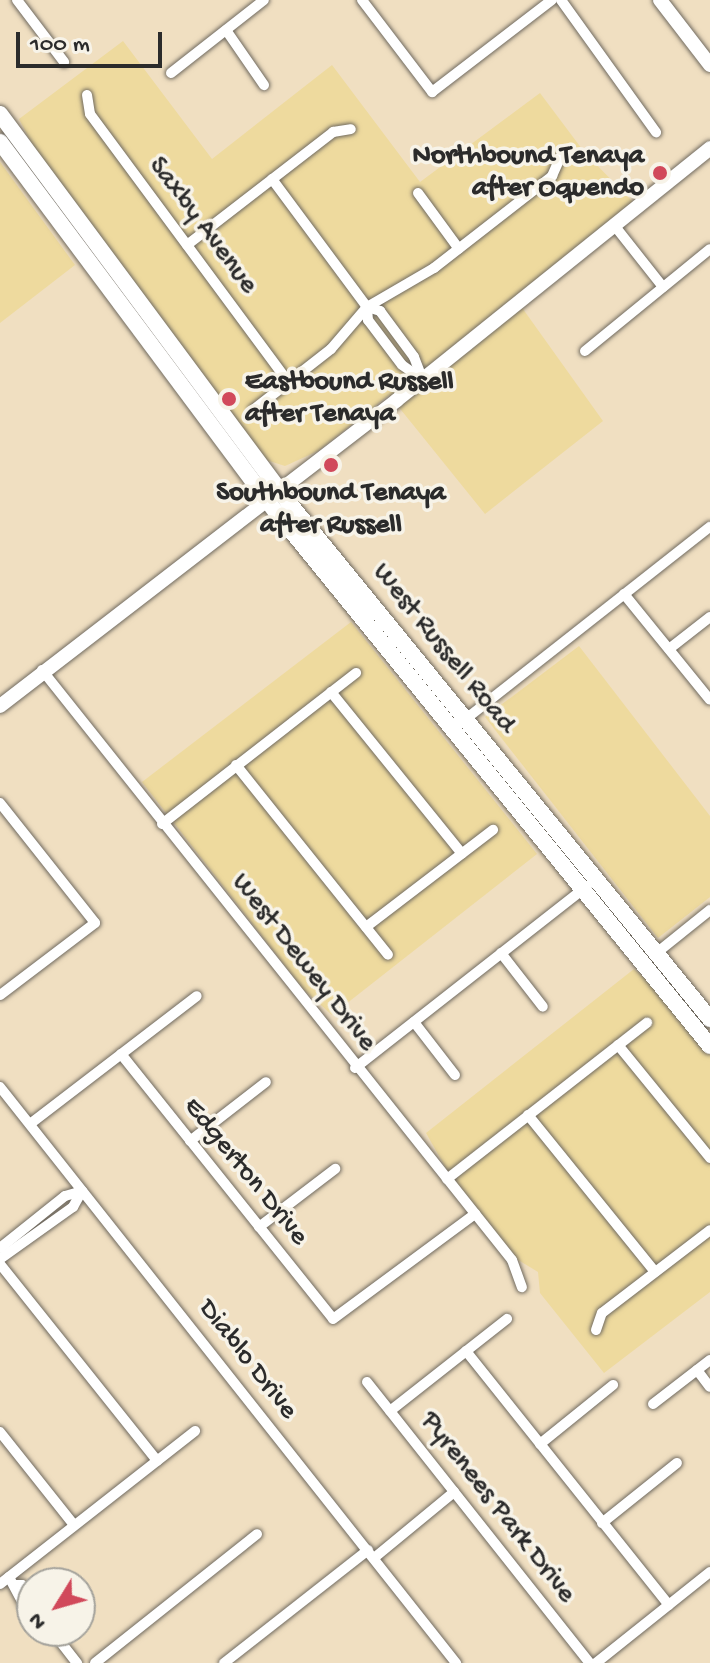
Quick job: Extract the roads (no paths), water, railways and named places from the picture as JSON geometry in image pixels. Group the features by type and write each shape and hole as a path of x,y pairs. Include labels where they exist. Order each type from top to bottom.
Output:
{"main road":[{"name":"West Russell Road","path":"3,124 271,493 467,718 596,878 710,1046"},
{"name":"West Russell Road","path":"0,142 453,729 582,889 710,1019"}],"street":[{"path":"17,0 64,62"},
{"path":"171,73 264,0"},
{"path":"362,0 432,92 552,0"},
{"path":"561,0 656,132"},
{"path":"660,0 708,59"},
{"path":"226,30 264,85"},
{"name":"Saxby Avenue","path":"87,95 90,114 288,382"},
{"path":"187,245 333,132 351,129"},
{"path":"0,706 42,670 422,379 710,148"},
{"path":"253,410 331,349 367,307 423,276 552,176 561,156"},
{"path":"272,179 367,307 368,320 422,379"},
{"path":"418,193 459,249"},
{"path":"614,225 663,287"},
{"path":"585,351 710,249"},
{"path":"453,729 710,527"},
{"path":"624,594 710,700"},
{"path":"669,649 710,617"},
{"name":"West Dewey Drive","path":"42,670 355,1068 512,1260 522,1287"},
{"path":"162,824 356,673"},
{"path":"331,692 462,854"},
{"path":"236,765 388,955"},
{"path":"0,803 95,923 0,995"},
{"path":"366,927 493,830"},
{"path":"355,1068 596,878"},
{"path":"650,958 710,910"},
{"path":"501,953 543,1007"},
{"path":"30,1124 197,996"},
{"path":"414,1022 455,1075"},
{"path":"447,1179 647,1023"},
{"path":"618,1045 710,1158"},
{"name":"Edgerton Drive","path":"121,1054 333,1319 475,1214"},
{"path":"190,1141 266,1082"},
{"name":"Diablo Drive","path":"0,1087 456,1663"},
{"path":"528,1115 655,1272"},
{"path":"259,1227 335,1169"},
{"path":"0,1248 65,1196 82,1191"},
{"path":"82,1191 73,1207 0,1262 157,1461"},
{"path":"596,1330 602,1313 710,1230"},
{"path":"390,1411 507,1319"},
{"path":"466,1351 669,1605"},
{"path":"653,1404 710,1360"},
{"path":"697,1370 710,1387"},
{"name":"Pyrenees Park Drive","path":"367,1382 593,1663"},
{"path":"540,1444 613,1385"},
{"path":"8,1582 74,1525 195,1431"},
{"path":"0,1432 74,1525"},
{"path":"602,1523 677,1463"},
{"path":"224,1663 454,1492"},
{"path":"95,1663 257,1534"},
{"path":"593,1663 710,1572"},
{"path":"64,1647 77,1663"}],"place":[{"name":"Northbound Tenaya after Oquendo","path":"660,173"},
{"name":"Eastbound Russell after Tenaya","path":"229,399"},
{"name":"Southbound Tenaya after Russell","path":"331,465"}]}
